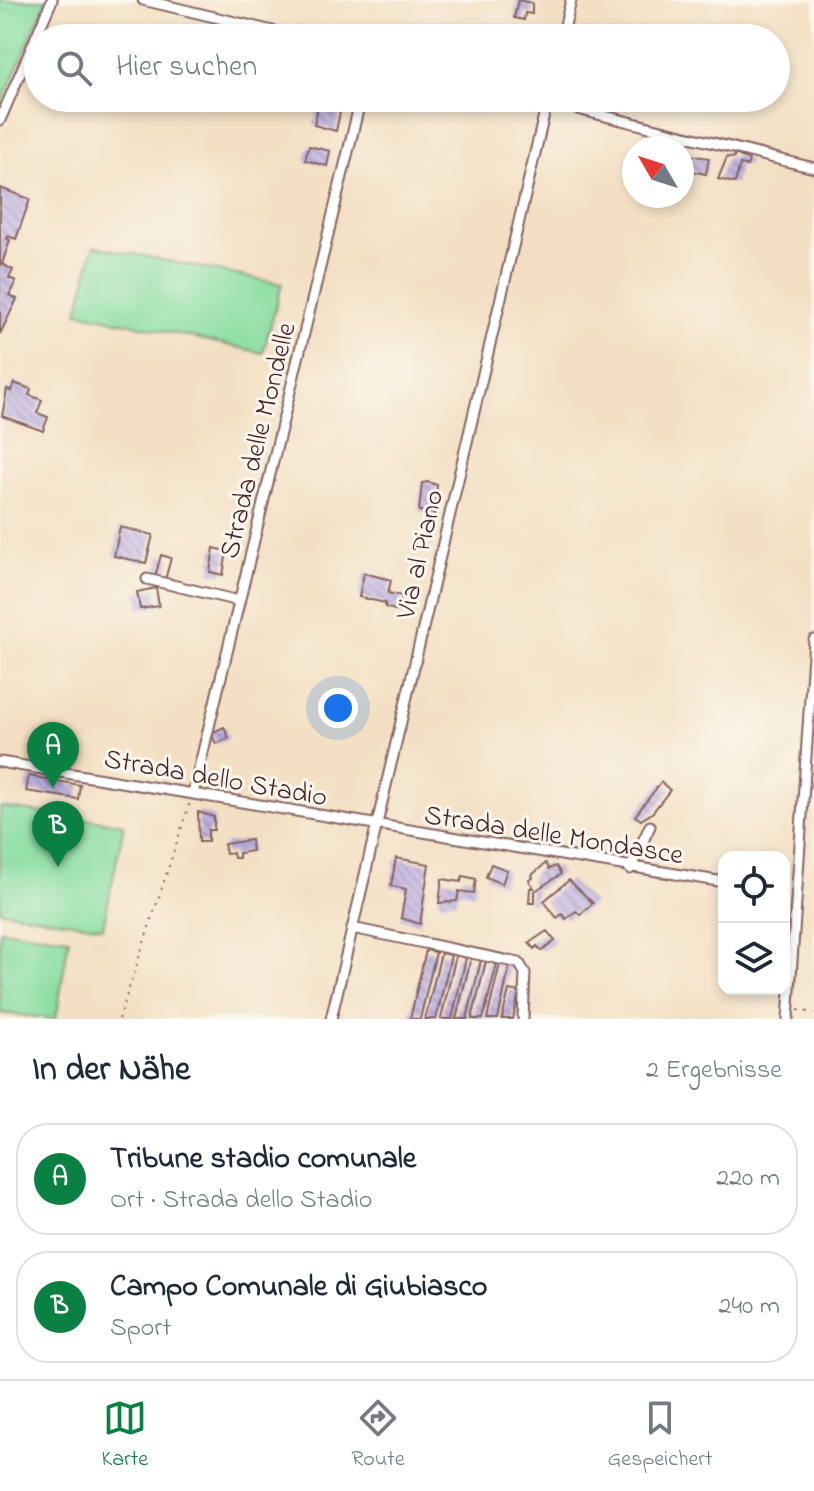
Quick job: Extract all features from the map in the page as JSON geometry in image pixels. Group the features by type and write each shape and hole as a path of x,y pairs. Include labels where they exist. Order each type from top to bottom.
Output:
{"street":[{"path":"42,24 52,0"},
{"path":"143,0 243,24"},
{"path":"565,24 571,0"},
{"path":"0,120 24,65"},
{"name":"Strada delle Mondelle","path":"193,793 358,112"},
{"name":"Via al Piano","path":"331,1019 545,112"},
{"path":"595,112 814,168"},
{"path":"147,579 239,601"},
{"path":"789,1014 814,640"},
{"name":"Strada dello Stadio","path":"0,762 377,825"},
{"name":"Strada delle Mondasce","path":"377,825 718,881"},
{"path":"630,869 650,826"},
{"path":"790,892 796,893"},
{"path":"352,928 519,963 525,973 523,1019"}],"path":[{"path":"119,1019 193,793"},
{"path":"789,1014 814,1013"}],"green space":[{"path":"0,0 47,0 36,24 24,24 24,52 0,107"},
{"path":"94,246 282,284 263,353 78,312"},
{"path":"0,807 124,824 103,927 0,911"},
{"path":"0,930 69,938 56,1019 0,1013"}],"building":[{"path":"518,0 532,3 532,14 525,13 524,20 514,18"},
{"path":"317,112 340,112 336,131 314,125"},
{"path":"309,146 330,151 327,166 305,160"},
{"path":"735,154 749,160 747,166 740,164 735,183 718,179 727,157 734,158"},
{"path":"694,156 709,158 706,174 694,172"},
{"path":"0,188 30,199 16,239 8,236 7,239 10,240 2,264 13,270 9,278 16,281 9,295 17,299 0,334"},
{"path":"14,383 31,389 29,395 42,400 37,413 48,417 43,431 2,416 7,389 11,391"},
{"path":"422,483 437,485 434,514 419,511"},
{"path":"120,527 153,535 146,563 114,556"},
{"path":"214,548 227,551 223,575 210,572"},
{"path":"161,555 171,558 165,580 155,577"},
{"path":"364,573 391,580 388,593 402,596 398,611 385,607 385,603 359,597"},
{"path":"156,588 159,606 140,609 137,592"},
{"path":"224,727 229,738 216,744 211,733"},
{"path":"29,776 80,785 78,799 26,791"},
{"path":"661,782 670,790 652,813 641,820 635,816"},
{"path":"198,812 214,817 214,830 208,830 208,842 199,842"},
{"path":"251,840 252,851 239,853 239,858 234,858 233,853 226,854 224,844"},
{"path":"396,858 429,864 420,924 401,918 406,889 391,886"},
{"path":"546,863 549,869 556,866 561,874 535,891 535,903 529,903 530,888 534,888 529,880"},
{"path":"491,864 507,870 502,884 486,877"},
{"path":"463,876 476,879 474,893 459,891 457,901 439,903 442,879 461,882"},
{"path":"569,880 593,903 580,915 576,911 566,919 562,914 557,918 544,901"},
{"path":"547,931 555,941 542,951 537,946 534,949 529,943"},
{"path":"426,950 436,952 420,1019 410,1019"},
{"path":"441,953 451,955 436,1019 425,1019"},
{"path":"456,955 466,958 452,1019 441,1019"},
{"path":"471,958 481,960 467,1019 456,1019"},
{"path":"486,961 497,963 483,1019 472,1019"},
{"path":"500,963 510,965 498,1019 487,1019"},
{"path":"509,990 519,992 513,1019 502,1019"}],"place":[{"name":"Tribune stadio comunale","path":"53,788"},
{"name":"Campo Comunale di Giubiasco","path":"58,867"}]}
